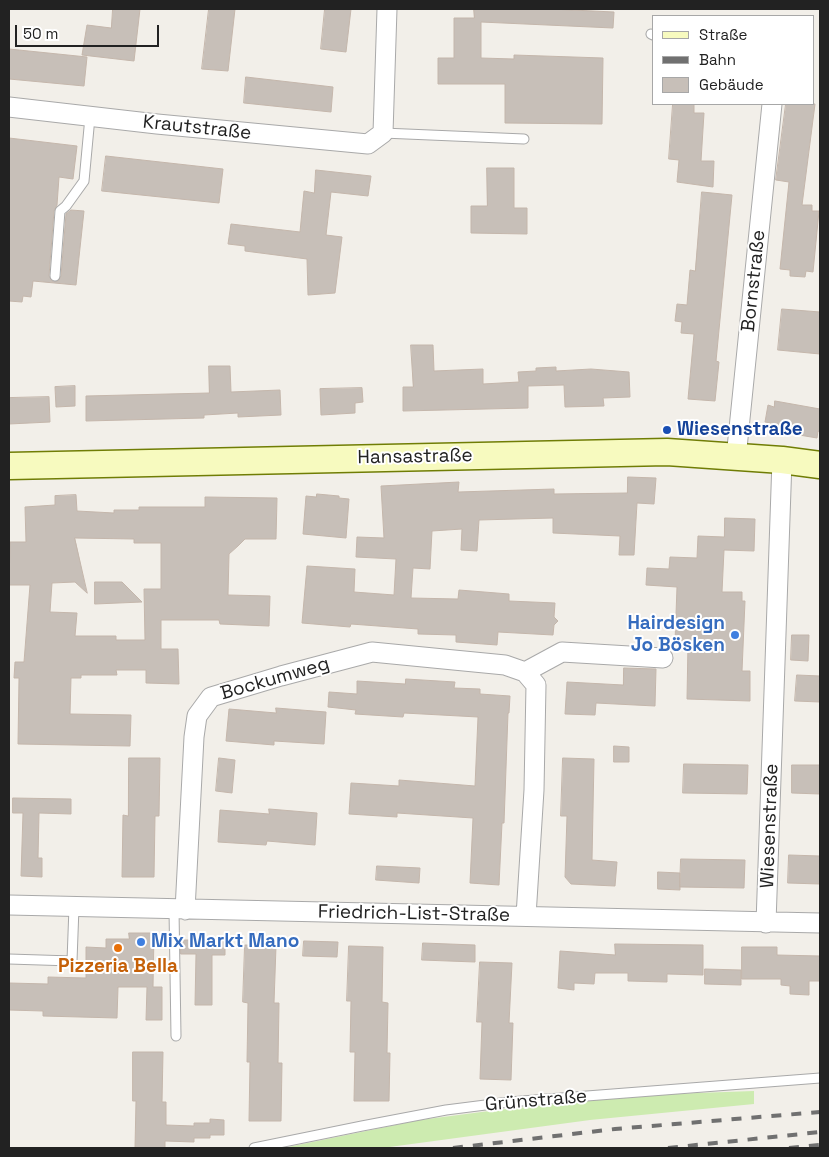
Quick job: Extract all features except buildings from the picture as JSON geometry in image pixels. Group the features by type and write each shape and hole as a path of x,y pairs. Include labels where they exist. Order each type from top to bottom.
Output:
{"main road":[{"name":"Hansastraße","path":"9,466 667,452 782,460 820,466"}],"street":[{"path":"383,133 387,9"},
{"name":"Bornstraße","path":"736,458 772,105"},
{"name":"Krautstraße","path":"9,107 90,117 368,144 383,133"},
{"name":"Wiesenstraße","path":"766,923 782,460"},
{"name":"Bockumweg","path":"180,910 194,737 197,716 210,697 372,652 504,665 525,672"},
{"path":"526,916 534,790 536,686 525,672 562,652 662,658"},
{"name":"Friedrich-List-Straße","path":"9,905 820,923"}],"lane":[{"path":"55,276 60,211 66,206 84,181 90,117"},
{"path":"383,133 524,139"},
{"path":"9,959 72,961 74,907"},
{"path":"176,1036 180,910"},
{"name":"Grünstraße","path":"254,1148 446,1110 509,1102 820,1078"}],"green space":[{"path":"754,1091 754,1104 590,1120 382,1148 283,1148 420,1120 497,1110 641,1095"}],"railway":[{"path":"453,1148 615,1129 820,1112"},
{"path":"668,1148 820,1132"},
{"path":"789,1148 820,1145"}],"place":[{"name":"Wiesenstraße","path":"667,430"},
{"name":"Hairdesign Jo Bösken","path":"735,635"},
{"name":"Mix Markt Mano","path":"141,942"},
{"name":"Pizzeria Bella","path":"118,948"}]}
